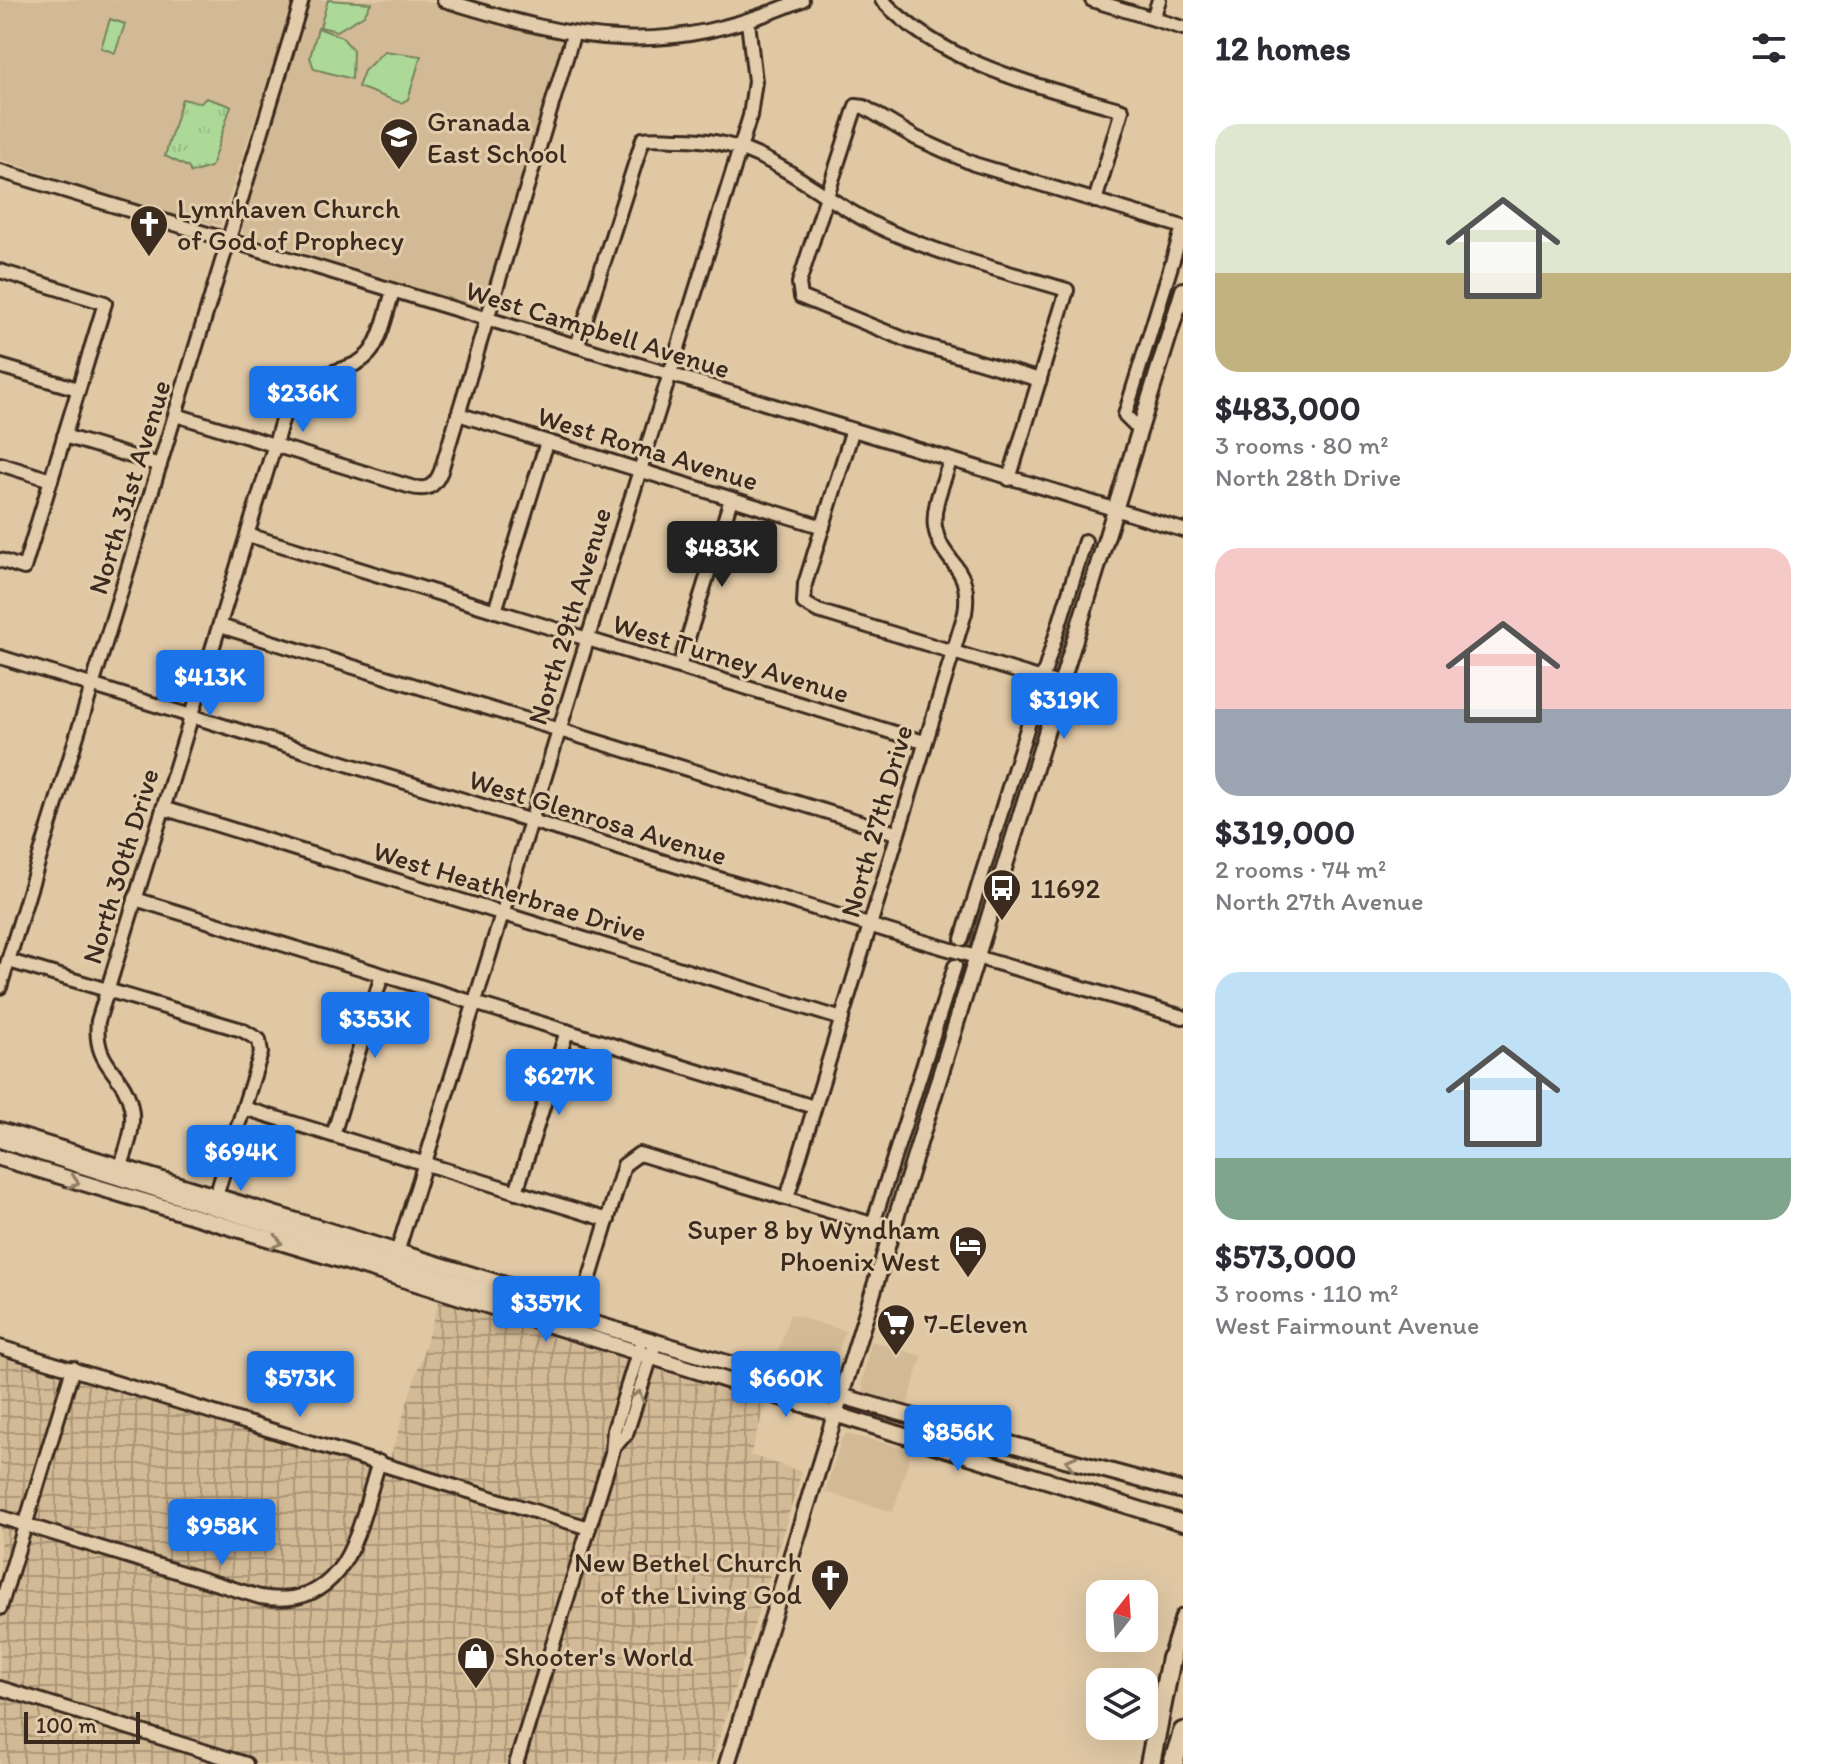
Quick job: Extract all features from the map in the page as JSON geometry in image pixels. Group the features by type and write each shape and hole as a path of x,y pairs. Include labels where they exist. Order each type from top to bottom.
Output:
{"highway":[{"path":"1150,1764 1171,1658"},
{"path":"1173,1764 1183,1732"}],"main road":[{"path":"727,1764 1183,290"},
{"path":"0,1140 215,1200 394,1262 574,1318 1183,1491"},
{"path":"0,1158 208,1222 394,1262"},
{"path":"574,1318 644,1355 1183,1523"},
{"path":"1141,1764 1183,1617"}],"street":[{"name":"North 31st Avenue","path":"0,987 302,0"},
{"path":"444,0 519,24 573,35 673,38 748,22 802,0"},
{"path":"882,0 927,36 979,64 1122,110 1095,201"},
{"path":"1092,0 1183,28"},
{"path":"1153,18 1159,0"},
{"name":"North 29th Avenue","path":"394,1262 740,146 755,81 748,22"},
{"path":"176,415 408,486 427,489 438,477 573,35"},
{"path":"1040,380 909,341 801,297 799,283 856,106 864,107 916,138 974,164 1183,227 1125,415 1140,430"},
{"path":"577,346 643,139 691,139 740,146 885,230 962,259 1067,290 1009,479"},
{"name":"West Campbell Avenue","path":"0,171 1183,530"},
{"path":"0,271 105,303 24,568 0,560"},
{"name":"North 30th Drive","path":"120,1171 131,1133 131,1105 96,1042 106,991 275,444 286,410 300,388 316,377 357,364 371,352 393,291"},
{"path":"0,366 78,389"},
{"name":"West Roma Avenue","path":"458,414 823,527"},
{"path":"852,432 803,591 804,603 818,611 1062,685"},
{"path":"64,436 160,465"},
{"path":"495,611 547,442"},
{"name":"North 27th Drive","path":"787,1198 953,651 967,592 961,571 938,538 935,518 950,461"},
{"path":"0,464 51,480"},
{"path":"679,667 731,499"},
{"name":"West Turney Avenue","path":"248,535 924,742"},
{"path":"962,939 1085,541"},
{"path":"220,626 896,833"},
{"name":"West Glenrosa Avenue","path":"0,657 870,925 1183,1017"},
{"name":"West Heatherbrae Drive","path":"163,808 842,1019"},
{"path":"135,899 814,1107"},
{"path":"968,922 985,927"},
{"path":"9,961 249,1032 259,1040 261,1053 208,1222"},
{"path":"873,1224 955,966"},
{"path":"333,1135 382,975"},
{"path":"949,983 966,988"},
{"path":"516,1192 567,1031"},
{"path":"244,1108 608,1220"},
{"path":"0,1129 120,1171"},
{"path":"394,1262 574,1318 624,1165 632,1157 645,1154 892,1230"},
{"path":"516,1764 614,1447 614,1430 649,1340"},
{"path":"0,1347 589,1528"},
{"path":"0,1608 73,1368"},
{"path":"0,1517 260,1597 294,1599 320,1590 341,1571 350,1553 379,1462"},
{"path":"0,1688 246,1764"}],"shaded area":[{"path":"0,0 294,0 220,225 156,211 0,159"},
{"path":"312,0 422,0 564,42 486,304 477,306 244,234 242,225"},
{"path":"439,1301 766,1404 750,1455 802,1472 711,1764 0,1764 0,1357 385,1474"},
{"path":"790,1314 845,1331 833,1370 827,1377 774,1365"},
{"path":"871,1341 922,1356 907,1406 864,1392 862,1382"},
{"path":"846,1434 912,1449 893,1512 825,1492 841,1440"}],"green space":[{"path":"328,0 371,3 364,15 337,31 320,27"},
{"path":"110,19 125,24 115,53 101,48"},
{"path":"318,28 342,37 353,50 352,79 314,69 310,57"},
{"path":"384,51 421,56 408,99 401,103 358,87 364,71"},
{"path":"206,98 231,106 211,167 191,173 188,167 165,156 182,99 201,103"}],"place":[{"name":"Granada East School","path":"399,171"},
{"name":"Lynnhaven Church of God of Prophecy","path":"149,258"},
{"name":"11692","path":"1002,922"},
{"name":"Super 8 by Wyndham Phoenix West","path":"968,1279"},
{"name":"7-Eleven","path":"896,1357"},
{"name":"New Bethel Church of the Living God","path":"830,1612"},
{"name":"Shooter's World","path":"476,1690"}]}
